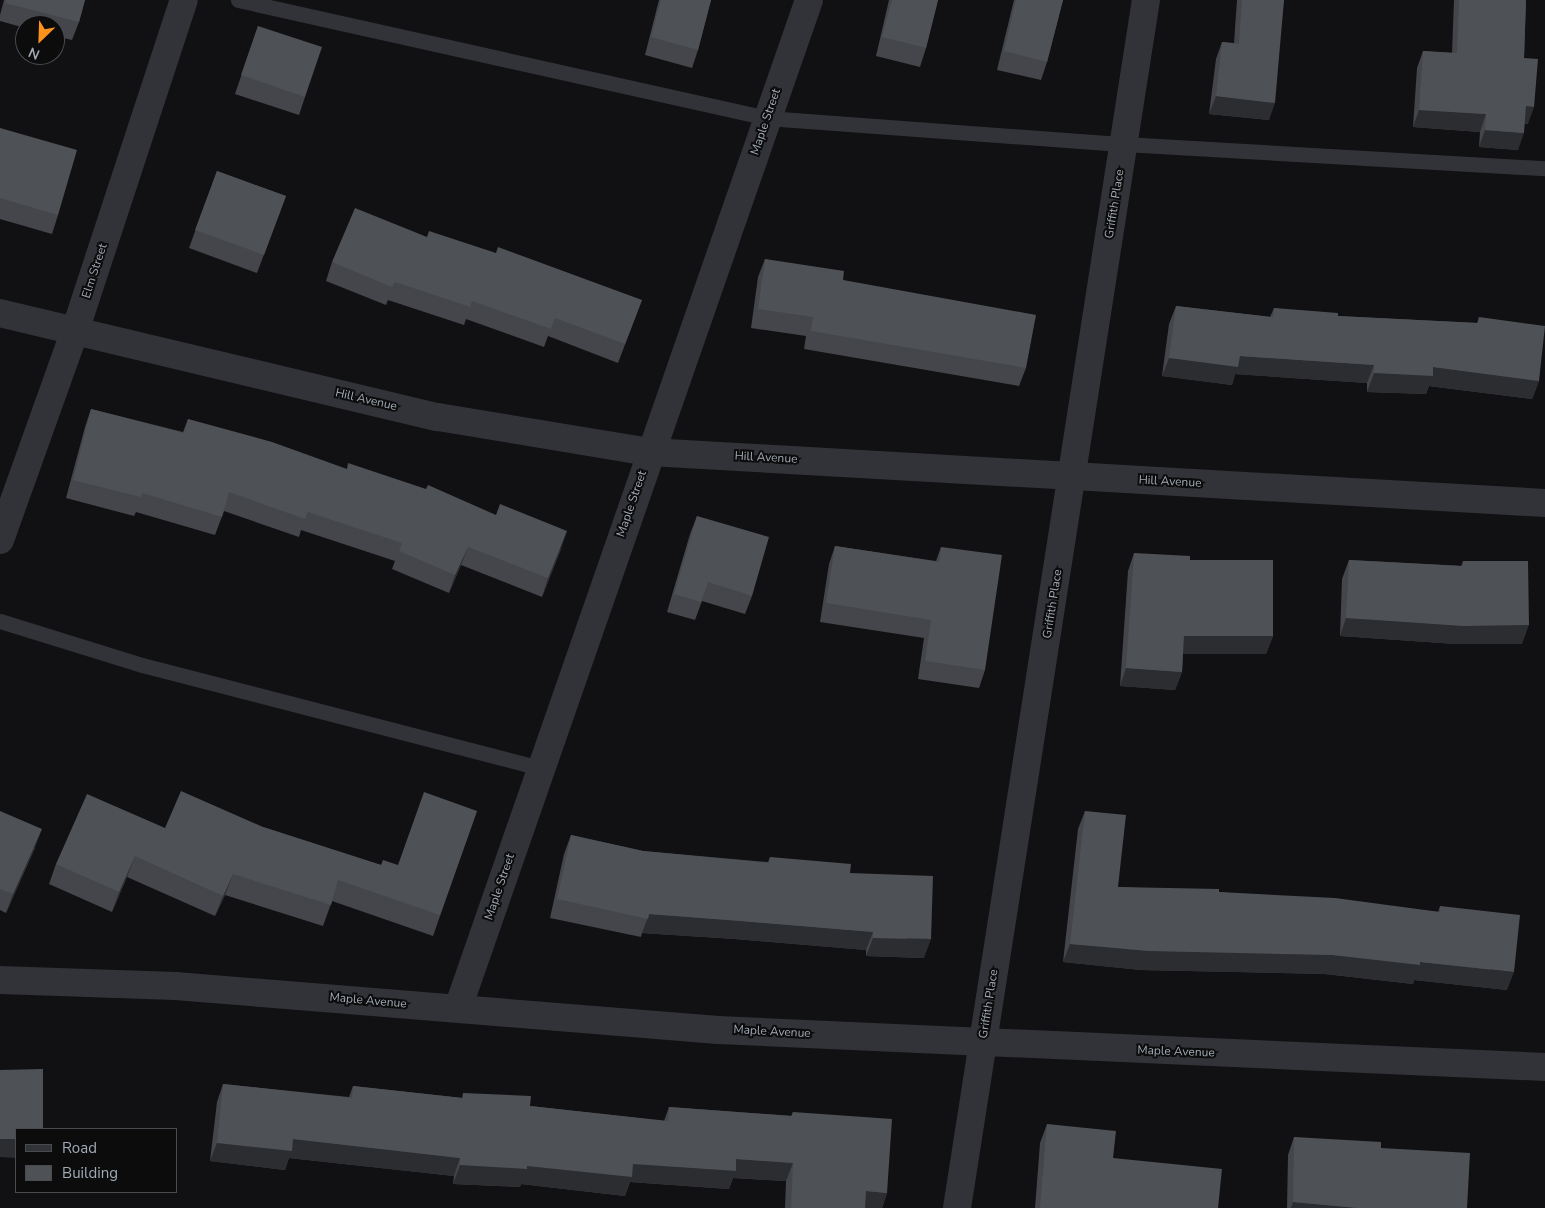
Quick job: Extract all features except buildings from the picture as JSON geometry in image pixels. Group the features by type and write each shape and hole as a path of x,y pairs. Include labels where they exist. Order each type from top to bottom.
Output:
{"street":[{"name":"Elm Street","path":"0,540 75,331 184,0"},
{"name":"Maple Street","path":"458,1008 650,452 809,0"},
{"name":"Griffith Place","path":"957,1208 1074,477 1146,0"},
{"name":"Hill Avenue","path":"0,313 438,417 650,452 1545,503"},
{"name":"Maple Avenue","path":"0,980 175,986 718,1030 1545,1067"}],"lane":[{"path":"238,0 767,118 1124,144 1545,168"},
{"path":"0,621 142,665 542,768"}]}
